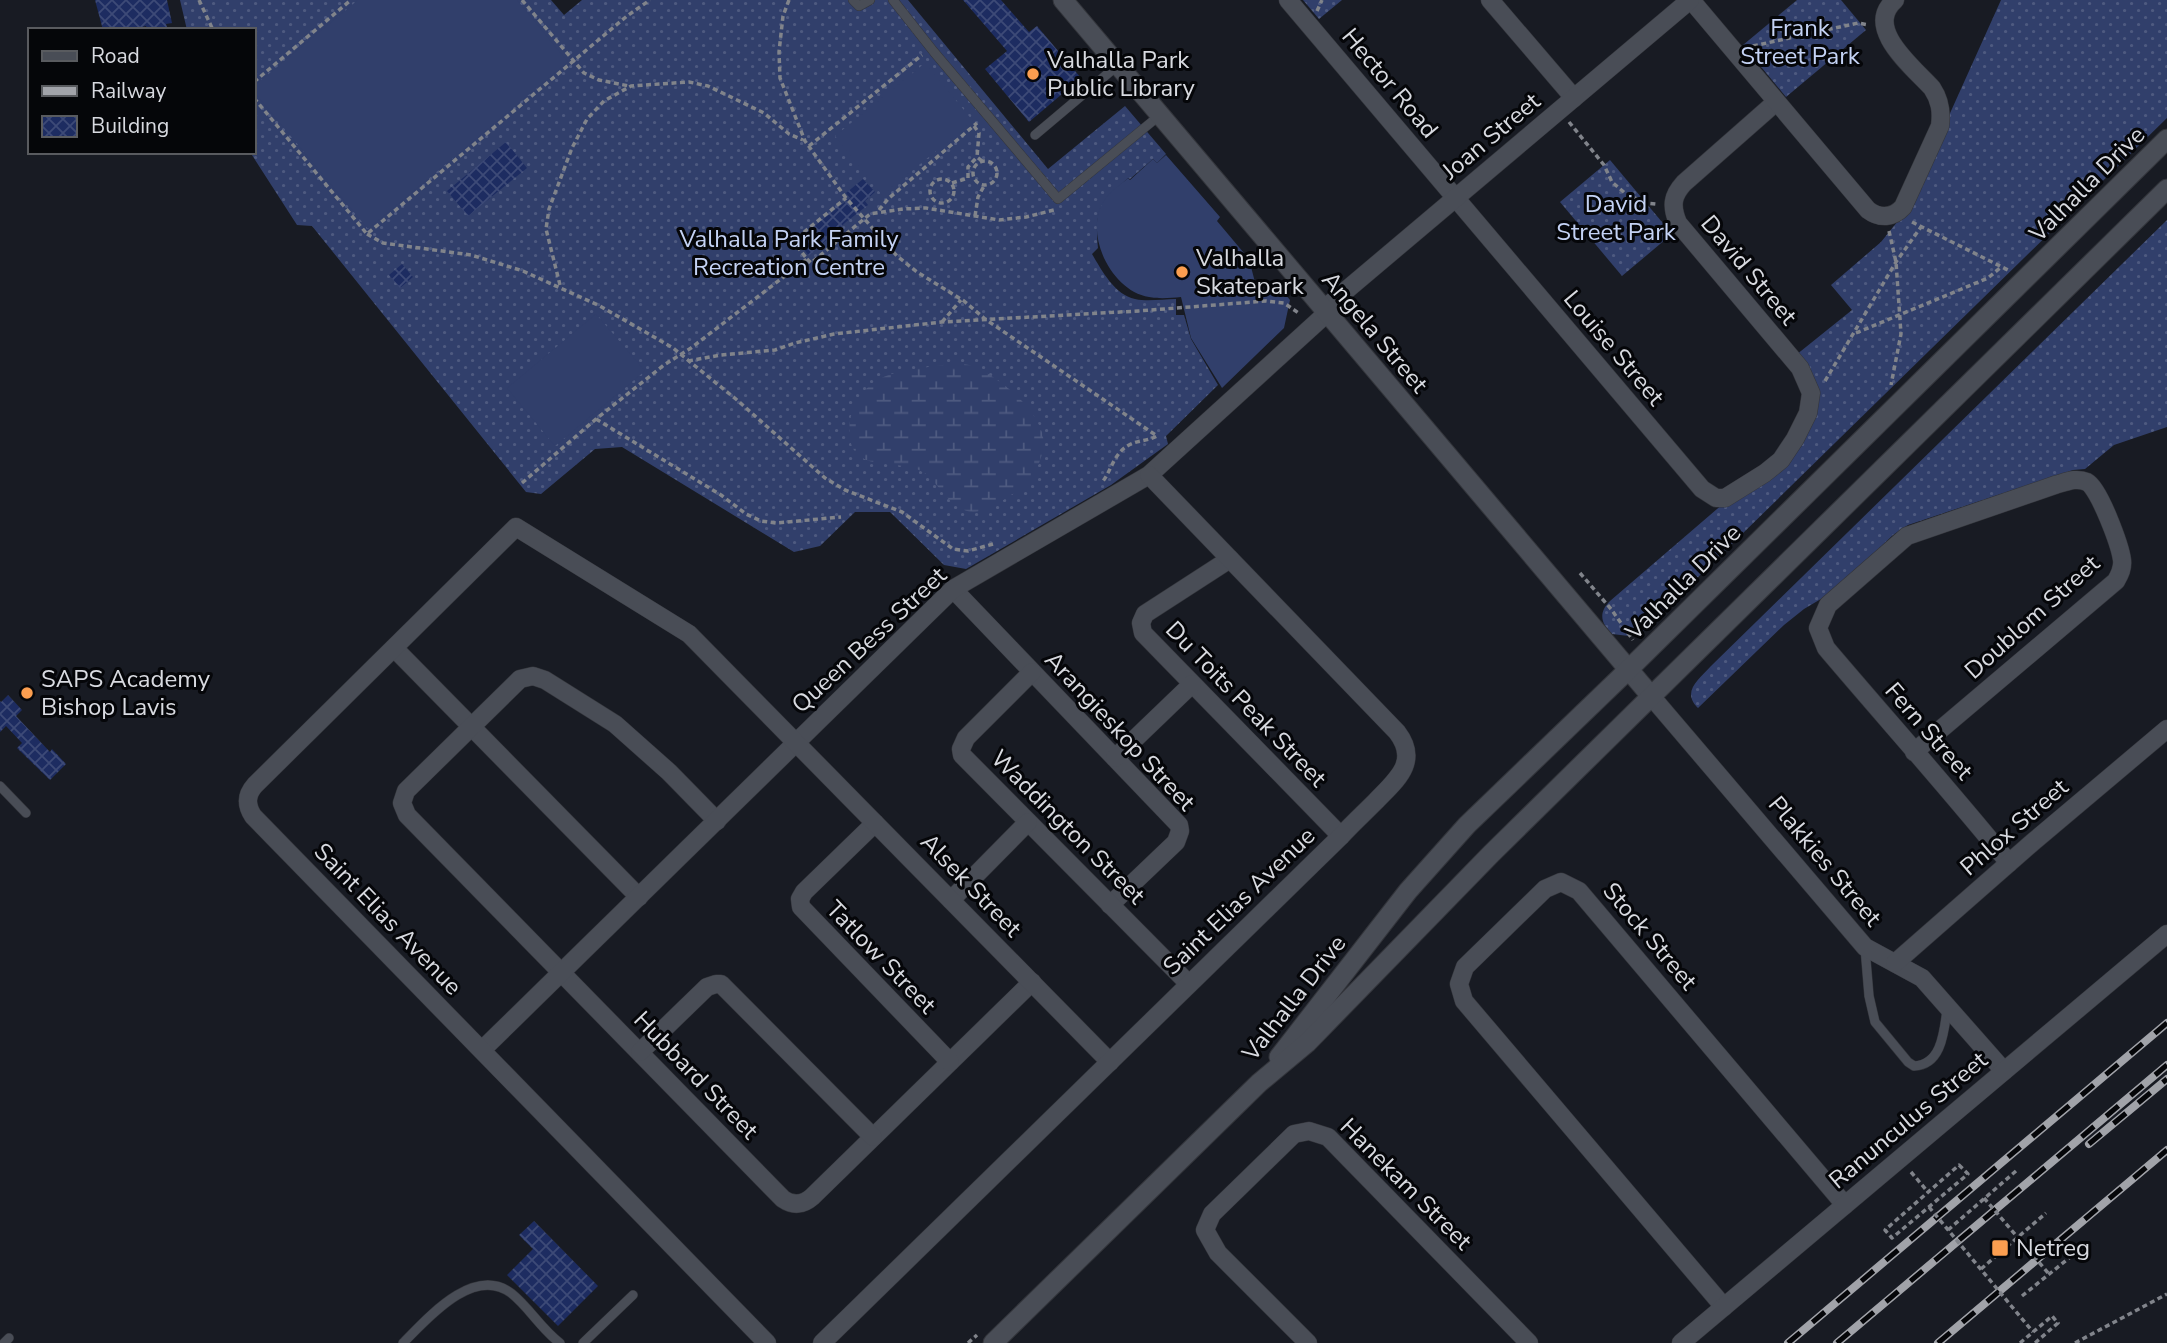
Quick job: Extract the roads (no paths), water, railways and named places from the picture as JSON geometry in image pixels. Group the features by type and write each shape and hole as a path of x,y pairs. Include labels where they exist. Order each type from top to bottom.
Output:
{"main road":[{"name":"Angela Street","path":"1063,0 1651,696"},
{"name":"Valhalla Drive","path":"1259,1083 1419,878 1476,816 2167,139"},
{"name":"Valhalla Drive","path":"985,1338 1259,1083 1307,1043 1491,854 2167,189"}],"street":[{"name":"Hector Road","path":"1287,0 1455,198"},
{"path":"1490,0 1574,98"},
{"name":"Joan Street","path":"1325,311 1690,0"},
{"path":"1690,0 1873,214 1895,211 1940,126 1941,110 1937,96 1888,40 1884,29 1884,16 1888,6 1895,0"},
{"name":"David Street","path":"1776,102 1684,183 1675,194 1672,204 1678,223 1800,368 1811,393"},
{"name":"Louise Street","path":"1455,198 1702,489 1716,498 1725,498 1749,484 1780,460 1795,439 1808,413 1811,393"},
{"name":"Queen Bess Street","path":"482,1050 954,589 1149,475 1325,311"},
{"name":"Saint Elias Avenue","path":"822,1343 1341,836 1398,778 1406,764 1406,747 1397,732 1149,475"},
{"name":"Doublom Street","path":"1818,628 1828,605 1907,536 2077,479 2091,485 2098,494 2120,552 2122,563 2116,581 1914,752"},
{"name":"Saint Elias Avenue","path":"516,527 255,785 249,794 248,805 253,816 768,1343"},
{"name":"Alsek Street","path":"516,527 689,634 1110,1062"},
{"name":"Du Toits Peak Street","path":"1230,559 1150,611 1142,618 1143,633 1341,836"},
{"name":"Arangieskop Street","path":"954,589 1175,820 1180,831 1176,842 1110,905"},
{"name":"Fern Street","path":"1818,628 1826,648 2009,863"},
{"path":"394,648 639,897"},
{"name":"Waddington Street","path":"1032,672 966,738 961,749 966,759 1189,984"},
{"path":"471,726 520,679 539,677 615,724 669,772 716,821"},
{"path":"1115,758 1192,684"},
{"name":"Plakkies Street","path":"1651,696 1865,947 1922,978 2004,1071"},
{"name":"Hubbard Street","path":"471,726 406,790 402,796 403,809 783,1199 798,1204 808,1201 873,1137"},
{"name":"Phlox Street","path":"1895,963 2167,729"},
{"path":"951,900 1028,822"},
{"name":"Tatlow Street","path":"875,823 804,892 800,900 801,908 950,1062"},
{"name":"Stock Street","path":"1724,1307 1464,1001 1459,984 1465,967 1545,889 1561,882 1572,885 1579,891 1845,1205"},
{"name":"Ranunculus Street","path":"1681,1343 2167,934"},
{"path":"640,1052 707,987 721,984 873,1137 1032,982"},
{"name":"Hanekam Street","path":"1308,1343 1218,1253 1205,1230 1212,1214 1294,1134 1309,1130 1328,1137 1529,1343"}],"lane":[{"path":"853,0 859,6 870,0"},
{"path":"893,0 1058,199 1160,115"},
{"path":"1035,135 1118,65"},
{"path":"0,786 26,813"},
{"path":"1865,947 1869,996 1875,1022 1914,1066 1928,1062 1940,1048 1944,1039 1947,1008"},
{"path":"403,1343 441,1306 464,1292 483,1285 511,1293 560,1343"},
{"path":"583,1343 632,1295"}],"railway":[{"path":"1788,1343 2167,1023"},
{"path":"1837,1343 2167,1065"},
{"path":"2089,1144 2167,1079"},
{"path":"1938,1343 2167,1150"}],"place":[{"name":"Valhalla Park Public Library","path":"1033,74"},
{"name":"Valhalla Skatepark","path":"1182,272"},
{"name":"SAPS Academy Bishop Lavis","path":"27,693"},
{"name":"Netreg","path":"2000,1248"}],"park label":[{"name":"Frank Street Park","path":"1800,42"},
{"name":"David Street Park","path":"1616,218"},
{"name":"Valhalla Park Family Recreation Centre","path":"789,253"}]}
